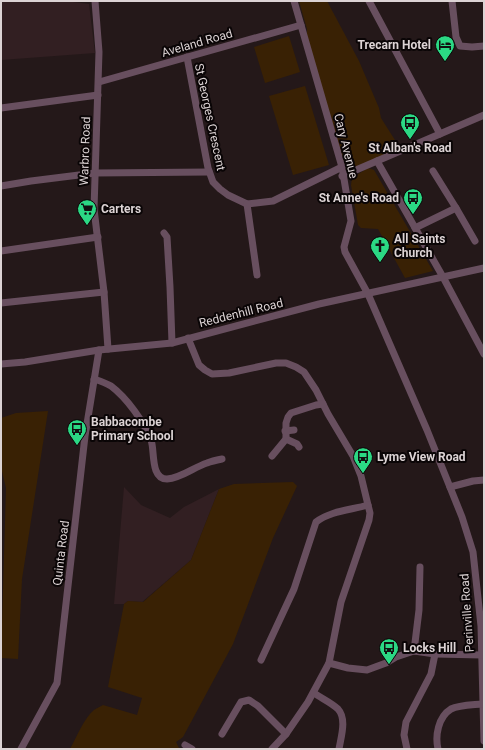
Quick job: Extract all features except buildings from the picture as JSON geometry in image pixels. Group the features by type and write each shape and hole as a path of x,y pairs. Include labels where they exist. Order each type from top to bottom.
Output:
{"street":[{"name":"Warbro Road","path":"95,1 99,52 99,82 94,209 104,292 108,349"},
{"name":"Cary Avenue","path":"294,1 342,167 342,176 351,221 344,246 345,252 368,294"},
{"path":"369,1 440,134"},
{"path":"452,1 456,37 460,46 484,46"},
{"name":"Aveland Road","path":"99,82 300,25"},
{"name":"St Georges Crescent","path":"187,57 197,115 209,172 213,182 228,195 247,204"},
{"path":"1,108 98,95"},
{"path":"342,176 484,115"},
{"path":"377,161 443,277 484,354"},
{"path":"257,275 247,204 273,201 342,167"},
{"path":"433,171 475,242"},
{"path":"1,186 95,173 209,172"},
{"path":"415,228 456,208"},
{"path":"164,233 167,237 172,343"},
{"path":"1,251 98,237"},
{"name":"Reddenhill Road","path":"1,364 25,362 99,350 172,343 319,304 484,268"},
{"path":"1,303 104,292"},
{"name":"Perinville Road","path":"368,294 450,487 462,517 473,552 481,626 484,741"},
{"path":"188,338 199,365 212,374 229,373 276,363 286,363 304,372 354,456 370,513 369,520 341,602 329,663 314,693 286,734 272,749"},
{"name":"Quinta Road","path":"21,749 57,683 85,436 99,350"},
{"path":"94,379 110,386 135,411 152,442 155,469 162,477 166,479 175,477 207,463 222,459"},
{"path":"272,456 286,439 288,417 291,413 323,404"},
{"path":"286,431 294,430"},
{"path":"286,439 297,444 299,447"},
{"path":"450,487 473,481 484,480"},
{"path":"261,660 294,589 316,522 332,513 368,505"},
{"path":"414,651 419,610 420,567"},
{"path":"329,663 348,668 367,670 414,651 435,654 482,655"},
{"path":"407,749 404,735 406,722 431,674 435,654"},
{"path":"314,693 338,708 340,712 343,719 339,749"},
{"path":"222,734 241,702 249,700 258,706 286,734"},
{"path":"438,749 436,743 438,727 443,717 451,709 482,704"}],"shaded area":[{"path":"1,1 66,1 89,4 95,53 1,60"},
{"path":"299,1 327,1 359,61 379,108 381,118 400,148 345,173 307,42 307,29"},
{"path":"289,36 300,72 265,83 254,47"},
{"path":"305,86 329,165 293,175 269,96"},
{"path":"368,168 374,170 433,271 405,278 378,229 361,228 358,225 351,185 352,178"},
{"path":"48,411 22,579 18,659 1,658 6,488 1,467 1,418 16,413"},
{"path":"293,482 297,486 273,538 233,644 183,737 176,742 179,749 70,749 80,728 87,718 94,710 101,706 103,705 137,715 142,698 108,687 124,604 128,601 143,602 191,560 219,489 234,484"},
{"path":"124,487 141,505 170,518 184,507 219,489 191,560 142,602 128,601 124,604 114,604"}],"place":[{"name":"Trecarn Hotel","path":"445,62"},
{"name":"St Alban's Road","path":"410,140"},
{"name":"St Anne's Road","path":"413,215"},
{"name":"Carters","path":"87,226"},
{"name":"All Saints Church","path":"380,263"},
{"name":"Babbacombe Primary School","path":"77,446"},
{"name":"Lyme View Road","path":"363,474"},
{"name":"Locks Hill","path":"389,665"}]}
